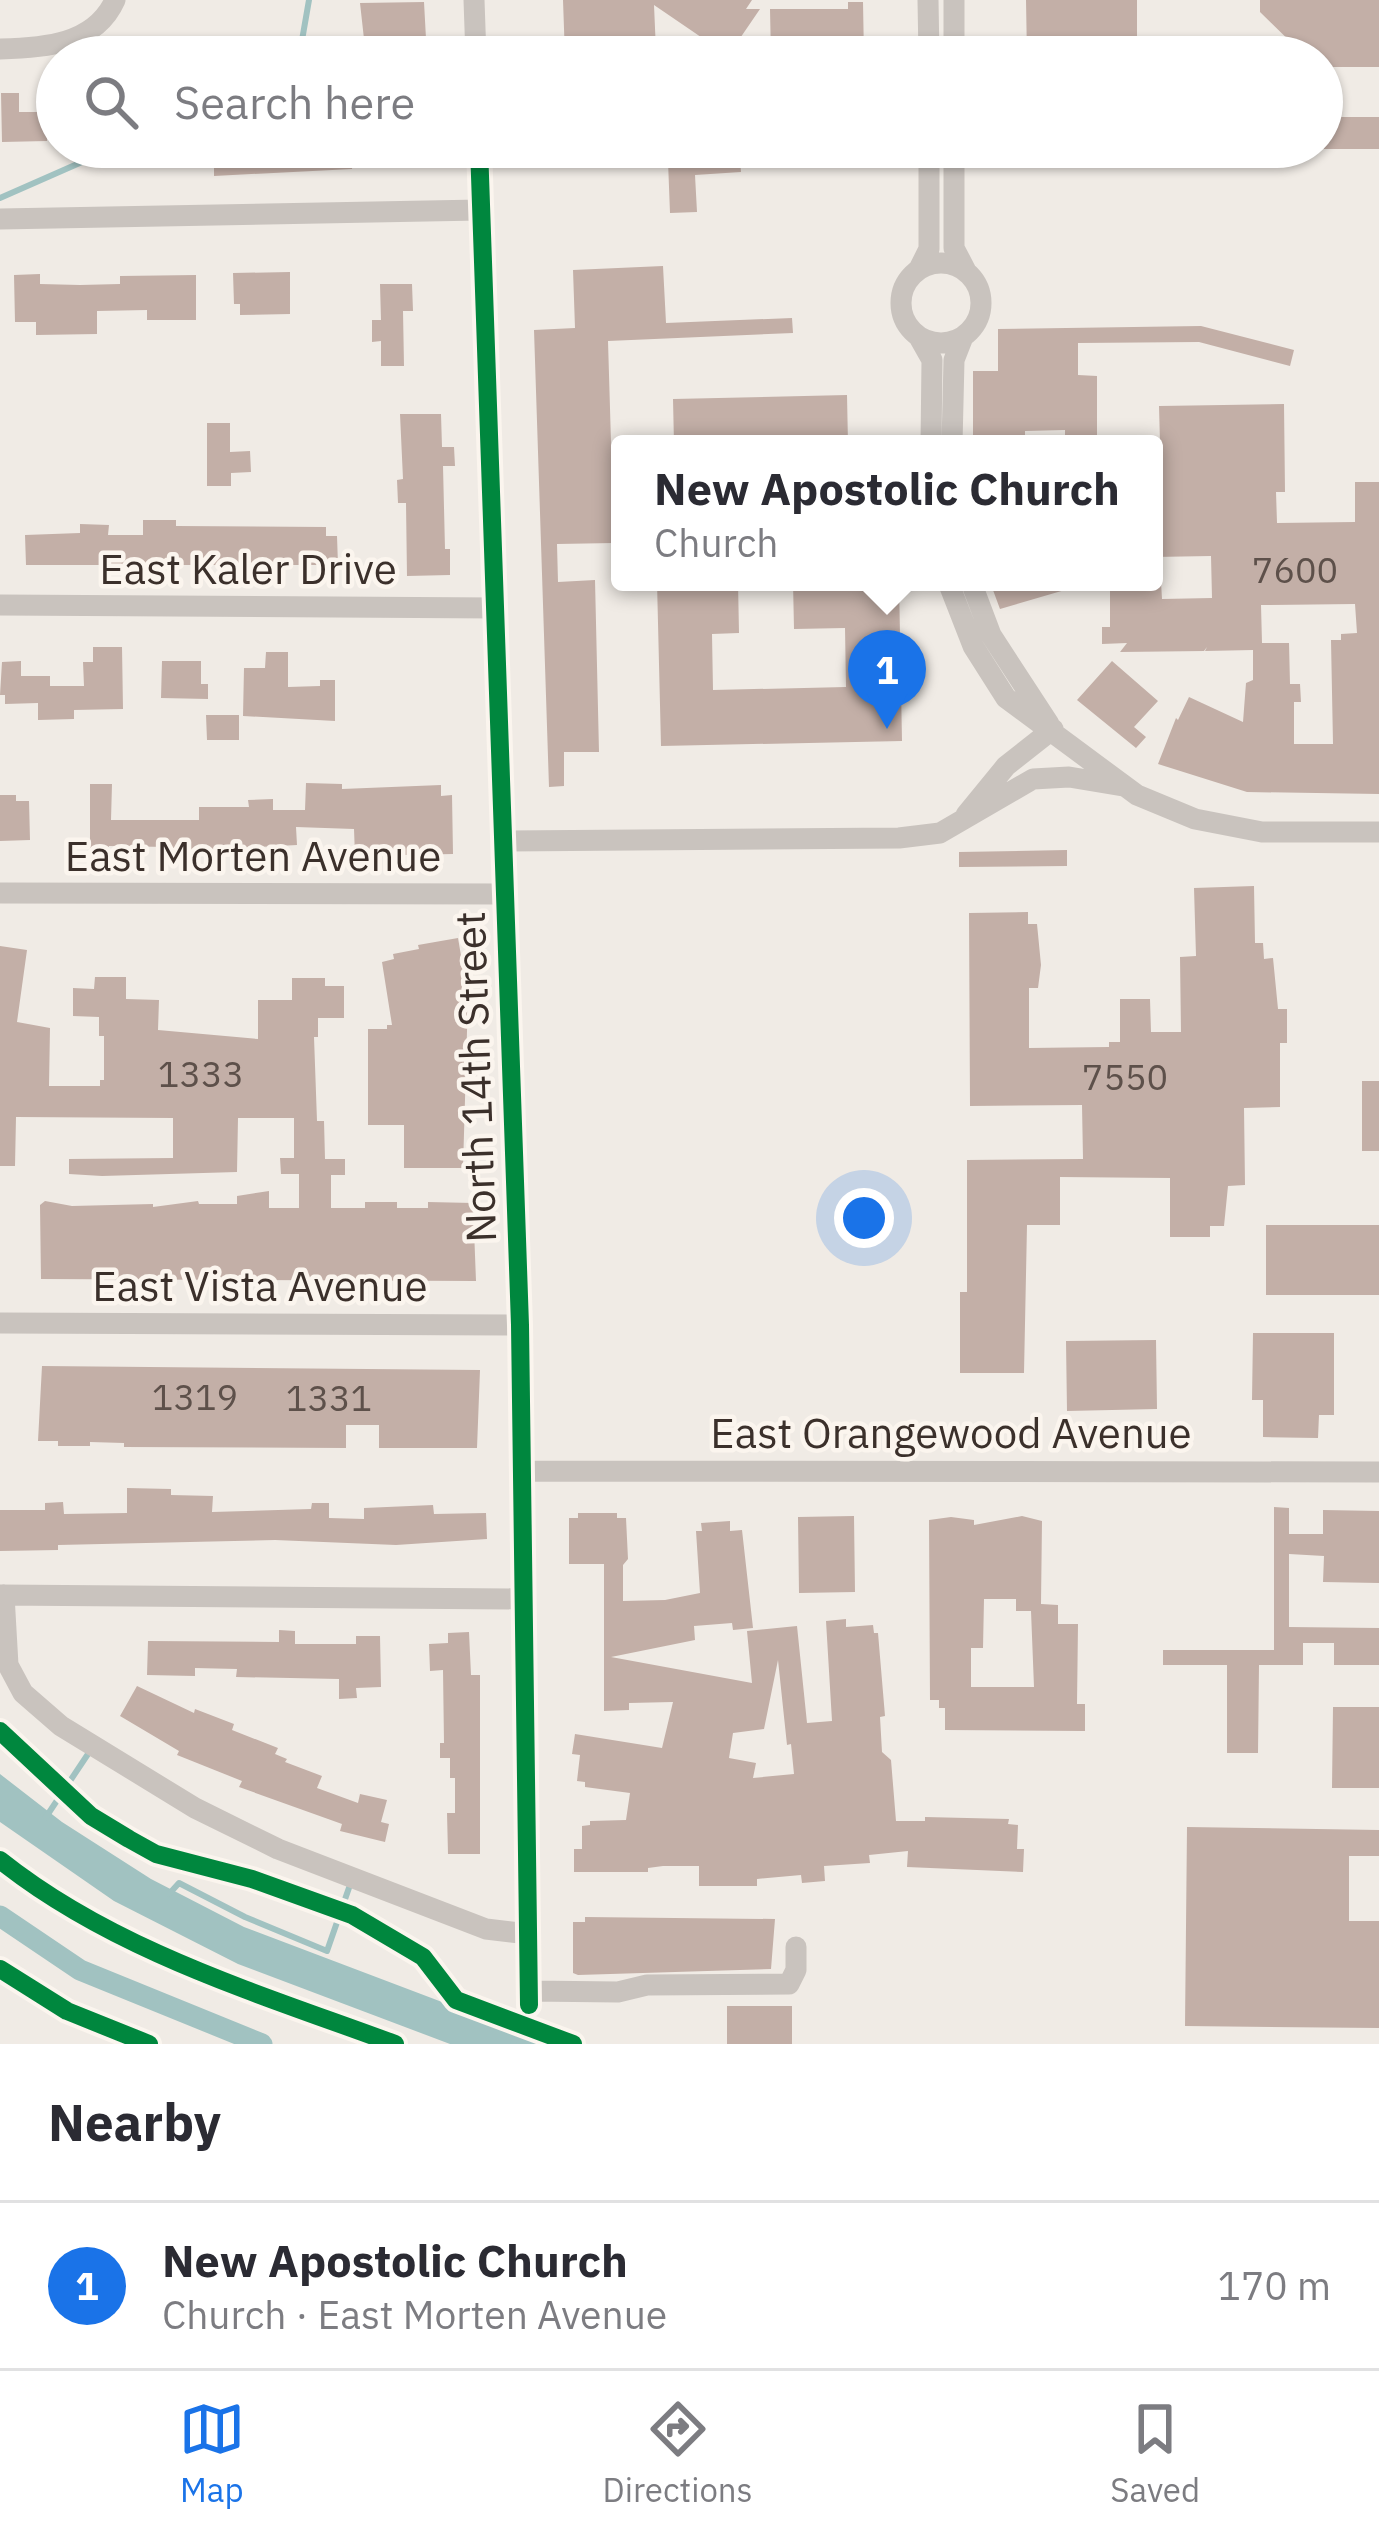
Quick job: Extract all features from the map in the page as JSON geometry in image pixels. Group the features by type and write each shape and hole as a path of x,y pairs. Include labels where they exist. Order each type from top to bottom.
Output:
{"street":[{"path":"77,36 95,28 115,0"},
{"path":"474,0 475,36"},
{"path":"928,0 928,36"},
{"path":"954,0 954,36"},
{"path":"0,49 36,47"},
{"name":"North 14th Street","path":"479,168 520,1325 530,1998 618,1992 646,1985 789,1984 796,1970 796,1946"},
{"path":"920,269 929,249 929,168"},
{"path":"920,337 941,344 963,337 976,325 982,302 954,248 954,168"},
{"path":"0,219 480,210"},
{"path":"931,435 932,360 904,320 901,297 910,277 920,269 943,262 966,271"},
{"path":"952,435 954,360 963,337"},
{"path":"952,591 974,646 1006,698 1053,729"},
{"path":"974,591 991,634 1053,729"},
{"name":"East Kaler Drive","path":"0,605 496,608"},
{"path":"958,825 997,776 1053,729"},
{"name":"East Morten Avenue","path":"1053,729 1123,786 1195,819 1277,833 1379,832"},
{"name":"East Morten Avenue","path":"503,841 899,838 940,833 1033,779 1070,777 1123,786"},
{"name":"East Morten Avenue","path":"0,893 505,894"},
{"name":"East Vista Avenue","path":"0,1323 520,1325"},
{"name":"East Orangewood Avenue","path":"522,1471 1379,1472"},
{"path":"525,1599 2,1595 8,1665 23,1693 61,1726 195,1808 278,1849 486,1929 528,1934"}],"water":[{"path":"0,1774 62,1822 151,1879 244,1927 553,2044 450,2044 238,1964 114,1901 0,1822"}],"building":[{"path":"563,0 752,0 746,9 760,9 742,36 699,36 654,5 655,36 564,36"},
{"path":"1026,0 1137,0 1137,36 1027,36"},
{"path":"1260,0 1379,0 1379,67 1343,67 1343,36 1285,36 1260,12"},
{"path":"424,2 426,36 364,36 360,3"},
{"path":"848,2 863,2 864,36 771,36 770,9 848,9"},
{"path":"1,93 19,93 19,112 36,112 36,141 2,142"},
{"path":"1343,117 1379,117 1379,149 1343,149"},
{"path":"214,168 352,168 352,169 214,176"},
{"path":"668,168 741,168 741,172 695,175 697,212 670,213"},
{"path":"663,266 666,323 792,318 793,333 608,341 611,543 557,544 558,582 595,580 599,752 564,752 564,786 549,787 534,330 575,328 573,270"},
{"path":"290,272 290,314 240,315 240,304 234,304 233,273"},
{"path":"40,274 40,284 80,285 120,284 120,276 196,275 196,320 147,320 147,310 97,311 97,334 36,335 36,322 15,322 14,275"},
{"path":"380,284 412,284 413,311 403,311 404,366 381,366 381,341 372,342 372,320 381,320"},
{"path":"1201,326 1294,350 1290,366 1199,342 1078,343 1078,375 1097,376 1097,435 1065,435 1065,430 973,435 973,371 998,371 998,329"},
{"path":"847,395 848,435 674,435 673,399"},
{"path":"1284,404 1285,492 1276,492 1277,523 1355,522 1355,482 1379,482 1379,794 1247,792 1158,764 1189,697 1243,722 1246,683 1253,680 1253,650 1205,651 1207,647 1204,651 1120,652 1127,643 1102,644 1102,627 1110,627 1110,591 1162,591 1162,599 1212,598 1211,556 1163,557 1159,406","holes":["1355,604 1357,633 1341,634 1341,640 1331,640 1333,744 1294,744 1294,702 1301,702 1300,684 1290,684 1289,643 1262,643 1261,605"]},
{"path":"400,414 441,414 442,447 454,447 455,466 443,466 450,575 407,576 406,503 398,503 397,480 403,479"},
{"path":"207,423 230,423 230,452 250,451 251,472 231,473 231,486 207,486"},
{"path":"143,520 176,520 176,526 326,527 326,536 337,536 338,565 26,565 25,535 80,533 80,524 109,525 108,535 143,535"},
{"path":"657,591 738,591 739,633 712,634 713,690 846,687 845,628 794,629 793,591 899,591 902,741 661,746"},
{"path":"993,591 1062,591 1000,609"},
{"path":"93,647 122,647 123,709 74,710 74,719 38,720 38,703 5,704 5,695 0,695 2,662 21,661 21,676 50,676 50,686 84,686 83,662 93,662"},
{"path":"266,652 288,652 288,687 320,686 320,680 335,680 335,721 243,716 244,668 265,668"},
{"path":"162,661 201,661 201,684 208,684 208,699 161,698"},
{"path":"1112,661 1158,701 1134,727 1146,737 1136,748 1077,700"},
{"path":"206,715 239,715 239,740 207,740"},
{"path":"306,783 342,784 342,789 441,785 441,796 452,795 453,854 355,856 354,829 296,827 297,845 186,851 109,846 109,853 90,852 90,784 112,784 111,820 199,820 199,807 249,807 248,800 273,799 273,810 305,810"},
{"path":"0,795 29,801 30,840 0,841"},
{"path":"1067,850 1067,866 959,867 959,852"},
{"path":"1254,886 1255,943 1263,943 1264,959 1273,958 1278,1009 1287,1009 1287,1043 1280,1043 1280,1107 1244,1108 1245,1185 1228,1186 1224,1226 1210,1226 1210,1237 1170,1237 1170,1178 1060,1177 1060,1225 1027,1225 1024,1373 960,1373 960,1292 967,1292 967,1160 1083,1159 1082,1105 970,1106 969,913 1028,912 1028,924 1037,924 1041,965 1038,988 1029,988 1029,1048 1109,1047 1109,1042 1120,1042 1120,999 1150,999 1151,1032 1181,1032 1180,957 1196,956 1194,888"},
{"path":"458,938 468,997 463,1168 404,1168 404,1125 368,1125 368,1029 392,1025 382,962 394,959 393,954 419,949 418,945"},
{"path":"0,946 27,950 17,1022 50,1028 49,1086 100,1086 104,1080 99,1017 73,1016 73,988 94,989 95,977 126,977 126,999 159,1000 158,1030 258,1039 258,1000 292,1000 292,978 325,978 325,986 344,986 344,1018 318,1018 318,1037 314,1037 317,1121 324,1121 325,1159 345,1159 345,1175 331,1175 331,1208 365,1208 365,1202 397,1202 397,1208 428,1208 428,1202 473,1203 476,1281 41,1279 40,1205 45,1201 72,1206 237,1204 237,1196 269,1191 269,1208 299,1208 299,1174 281,1174 280,1158 294,1158 294,1118 238,1118 237,1172 102,1176 69,1174 69,1159 173,1158 173,1118 16,1117 15,1166 0,1166"},
{"path":"1362,1081 1379,1081 1379,1151 1362,1151"},
{"path":"1266,1225 1379,1225 1379,1295 1266,1295"},
{"path":"1253,1333 1334,1333 1334,1415 1319,1415 1318,1438 1263,1437 1263,1400 1252,1400"},
{"path":"1156,1340 1157,1409 1067,1411 1066,1341"},
{"path":"42,1366 480,1370 477,1448 379,1448 379,1425 346,1425 346,1448 124,1447 124,1443 90,1442 90,1446 58,1446 58,1441 38,1441"},
{"path":"127,1488 213,1496 212,1512 311,1509 312,1503 329,1503 329,1518 364,1519 364,1508 433,1505 434,1514 486,1513 487,1539 396,1545 275,1540 58,1545 58,1550 0,1551 0,1510 45,1510 45,1503 63,1502 64,1514 127,1513"},
{"path":"1274,1507 1289,1508 1289,1534 1323,1534 1323,1510 1379,1511 1379,1583 1323,1582 1324,1556 1289,1554 1289,1627 1379,1628 1379,1665 1334,1665 1334,1643 1303,1643 1303,1665 1259,1665 1258,1753 1227,1753 1227,1665 1163,1665 1163,1650 1274,1650"},
{"path":"578,1513 617,1513 617,1518 626,1518 623,1601 700,1593 696,1531 702,1531 701,1523 730,1521 730,1531 742,1530 753,1628 733,1630 732,1623 694,1626 695,1640 611,1657 752,1683 747,1631 797,1626 807,1723 832,1721 826,1621 846,1619 846,1627 873,1625 878,1633 885,1716 880,1717 882,1752 891,1760 896,1821 1009,1819 1008,1824 1018,1825 1023,1872 907,1867 908,1851 869,1855 870,1863 824,1866 825,1881 802,1883 801,1875 757,1879 757,1886 699,1886 699,1866 574,1872 574,1849 582,1849 582,1826 590,1821 626,1820 630,1793 585,1787 585,1782 577,1781 580,1755 572,1754 575,1734 662,1748 673,1702 629,1703 629,1710 604,1711 604,1564 569,1564 569,1518 578,1518","holes":["778,1660 787,1745 791,1744 794,1774 753,1778 756,1763 729,1758 733,1733 764,1729"]},
{"path":"854,1516 855,1592 799,1593 798,1517"},
{"path":"1022,1516 1042,1521 1041,1604 1058,1605 1058,1624 1078,1624 1077,1704 1085,1704 1085,1731 945,1730 945,1708 939,1708 939,1700 930,1700 929,1520 951,1517 974,1520 974,1525","holes":["984,1599 1016,1599 1016,1611 1031,1611 1034,1687 971,1687 971,1648 983,1648"]},
{"path":"279,1630 295,1631 295,1644 356,1644 356,1636 380,1636 381,1687 356,1688 357,1698 339,1699 339,1679 236,1677 237,1669 195,1668 195,1676 147,1675 148,1641 279,1642"},
{"path":"469,1632 471,1675 480,1675 480,1854 448,1854 447,1813 455,1813 455,1778 450,1778 450,1758 440,1758 443,1670 430,1671 429,1644 448,1643 448,1633"},
{"path":"137,1686 194,1713 195,1709 234,1724 232,1730 278,1748 275,1754 285,1762 322,1776 317,1788 358,1803 360,1794 387,1800 381,1822 389,1824 385,1842 340,1831 342,1824 239,1787 242,1781 177,1755 179,1751 120,1716"},
{"path":"1333,1707 1379,1707 1379,1788 1332,1788"},
{"path":"1187,1827 1379,1830 1379,1856 1349,1856 1349,1921 1379,1921 1379,2028 1185,2026"},
{"path":"585,1917 775,1919 771,1969 578,1975 573,1973 573,1922 585,1922"},
{"path":"727,2006 792,2006 792,2044 727,2044"}],"waterway":[{"path":"303,36 309,0"},
{"path":"0,198 68,168"},
{"path":"46,1817 92,1748"},
{"path":"169,1894 179,1883 327,1951 351,1882"},
{"path":"0,1916 80,1970 262,2044"},
{"path":"513,2044 529,2009"}],"cycle path":[{"path":"480,168 520,1325 529,2005"},
{"path":"0,1731 91,1816 156,1854 252,1879 352,1915 423,1957 456,2000 573,2044"},
{"path":"0,1860 44,1892 139,1945 395,2044"},
{"path":"0,1969 67,2011 149,2044"}],"place":[{"name":"New Apostolic Church","path":"887,729"}]}
